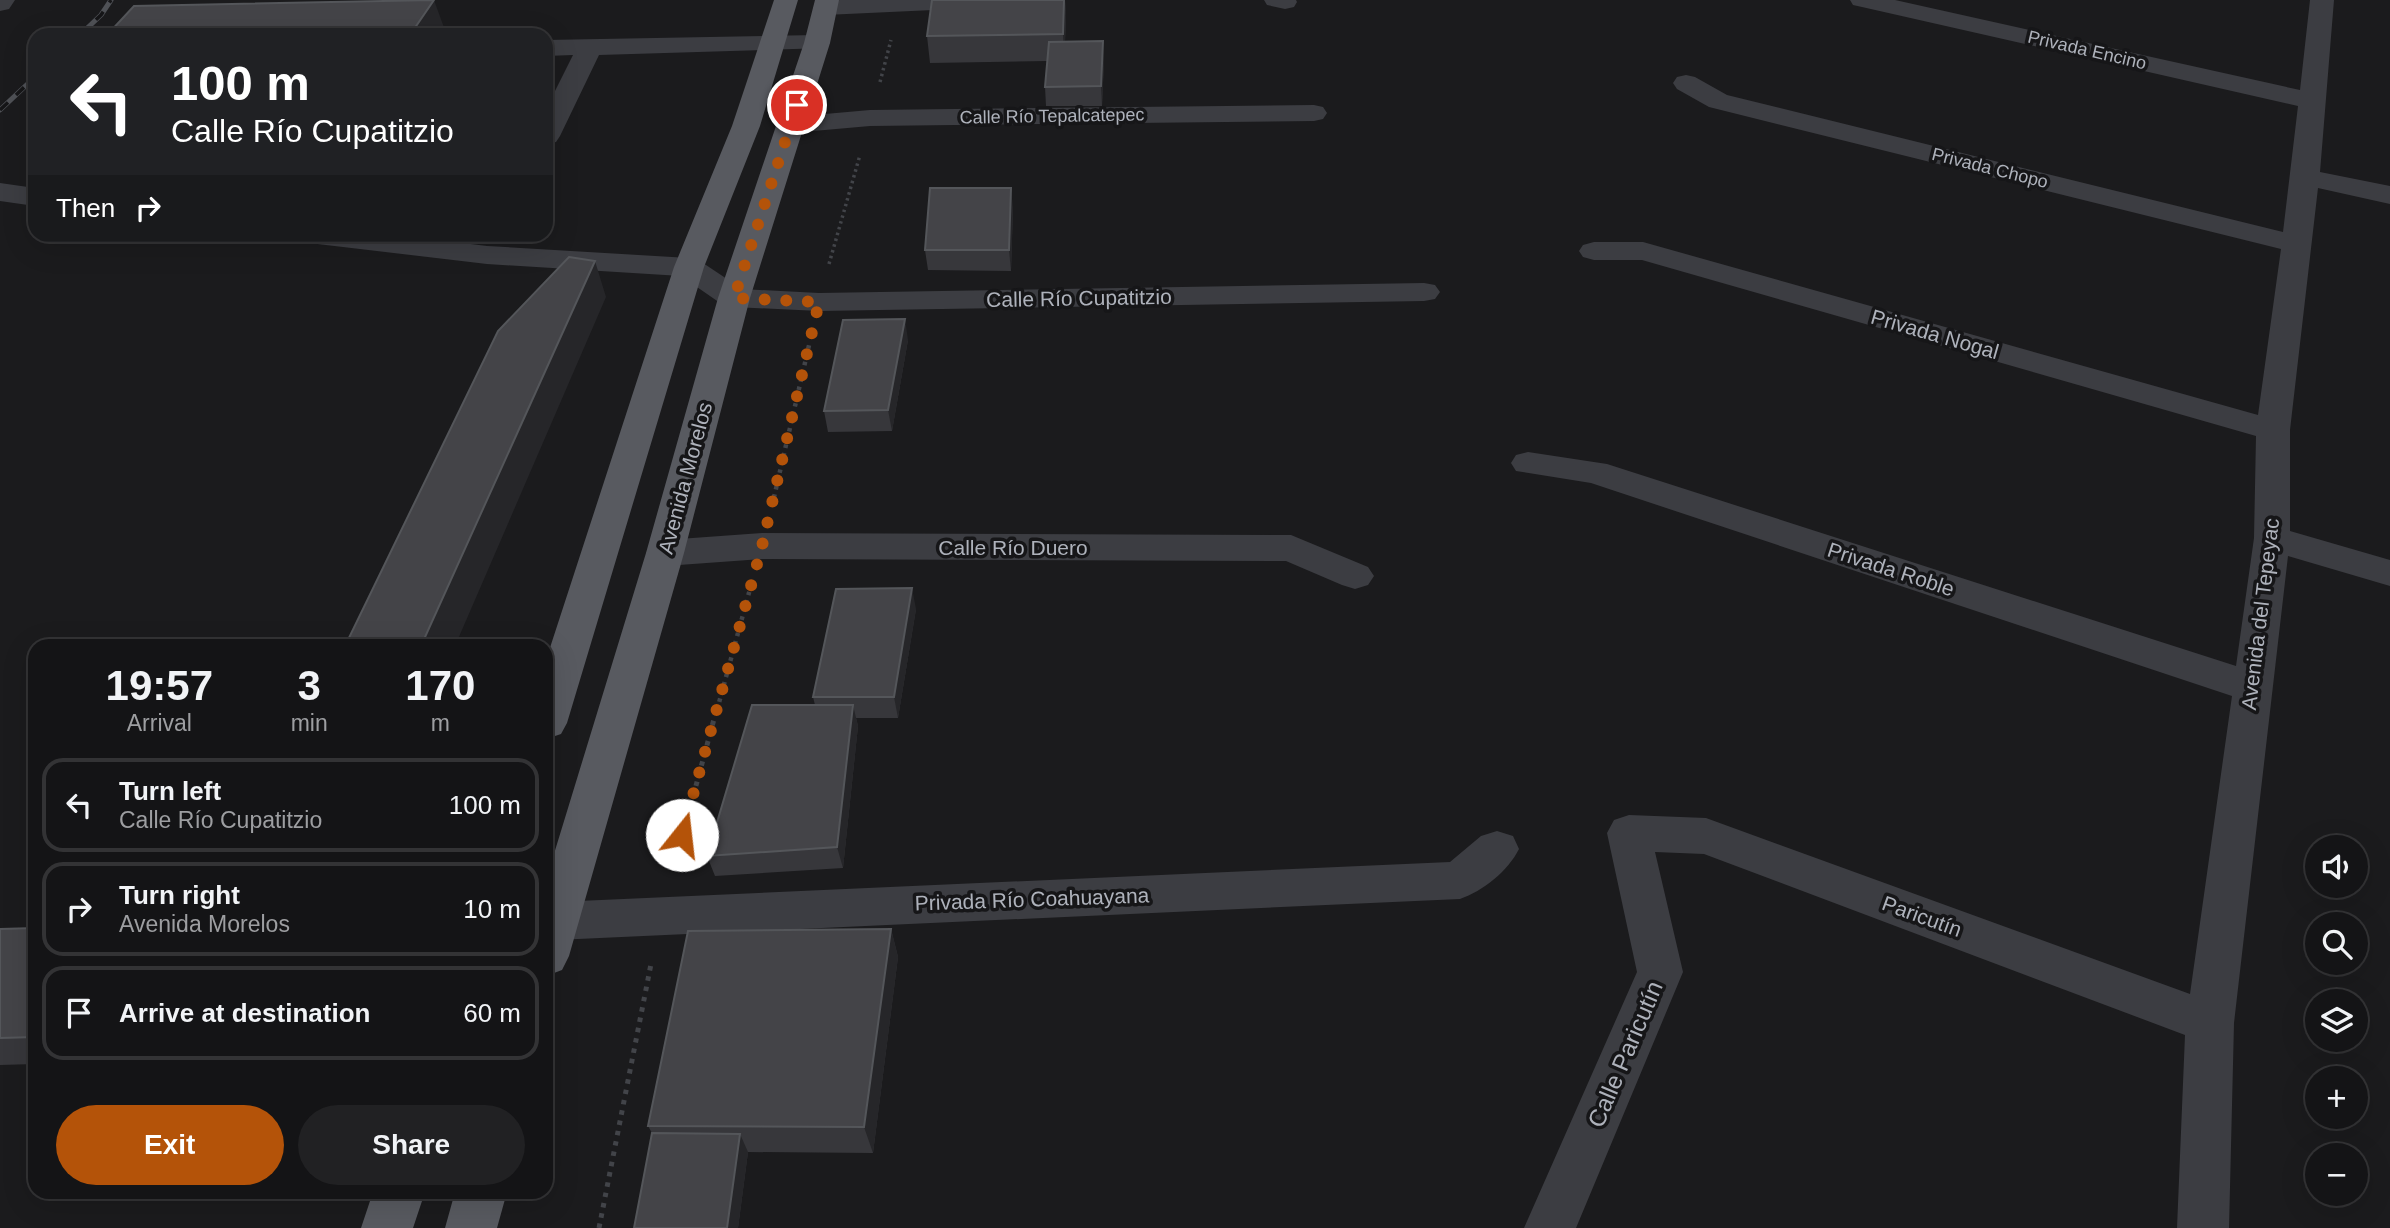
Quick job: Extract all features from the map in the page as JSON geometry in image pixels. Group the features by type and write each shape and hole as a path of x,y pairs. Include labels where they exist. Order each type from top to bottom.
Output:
{"main road":[{"path":"553,701 688,267 746,126 786,0"},
{"name":"Avenida Morelos","path":"553,932 665,553 734,298 817,43 826,4"},
{"path":"387,1228 397,1199"},
{"path":"471,1228 479,1199"}],"street":[{"path":"826,4 998,0"},
{"name":"Privada Encino","path":"1862,0 2312,101"},
{"name":"Avenida del Tepeyac","path":"2203,1228 2210,1023 2272,538 2273,430 2305,177 2322,0"},
{"path":"553,48 817,43"},
{"path":"553,122 589,48"},
{"name":"Privada Chopo","path":"1686,83 1718,101 2297,244"},
{"name":"Calle Río Tepalcatepec","path":"790,125 870,118 1314,113"},
{"path":"2305,177 2390,195"},
{"path":"0,192 28,196"},
{"path":"449,242 492,244 688,267 734,298"},
{"name":"Privada Nogal","path":"1594,251 1643,251 2273,430"},
{"name":"Calle Río Cupatitzio","path":"734,298 819,302 1424,292"},
{"name":"Privada Roble","path":"1528,463 1595,472 2252,687"},
{"path":"2272,538 2390,573"},
{"name":"Calle Río Duero","path":"665,553 762,546 1291,548 1355,576"},
{"name":"Paricutín","path":"1629,833 1706,836 2210,1023"},
{"name":"Calle Paricutín","path":"1550,1228 1660,972 1629,833"},
{"name":"Privada Río Coahuayana","path":"553,939 660,915 1460,880 1497,849"}],"path":[{"path":"599,1228 660,915 762,546 819,302 900,3"}],"building":[{"path":"434,0 415,28 114,28 134,6"},
{"path":"932,0 1064,0 1063,34 927,36"},
{"path":"1103,41 1101,86 1045,87 1049,42"},
{"path":"930,188 1011,188 1009,250 925,250"},
{"path":"569,257 595,261 424,639 348,639 498,331"},
{"path":"905,319 888,410 824,411 843,320"},
{"path":"912,588 894,697 813,697 836,589"},
{"path":"752,705 853,705 837,847 707,856"},
{"path":"28,928 28,1037 0,1038 0,929"},
{"path":"891,929 864,1127 648,1126 688,931"},
{"path":"652,1133 740,1134 727,1228 634,1228"}],"railway":[{"path":"87,28 111,0"},
{"path":"0,110 28,84"}],"route":[{"path":"682,835 762,546 819,302 734,298 797,105"}]}
